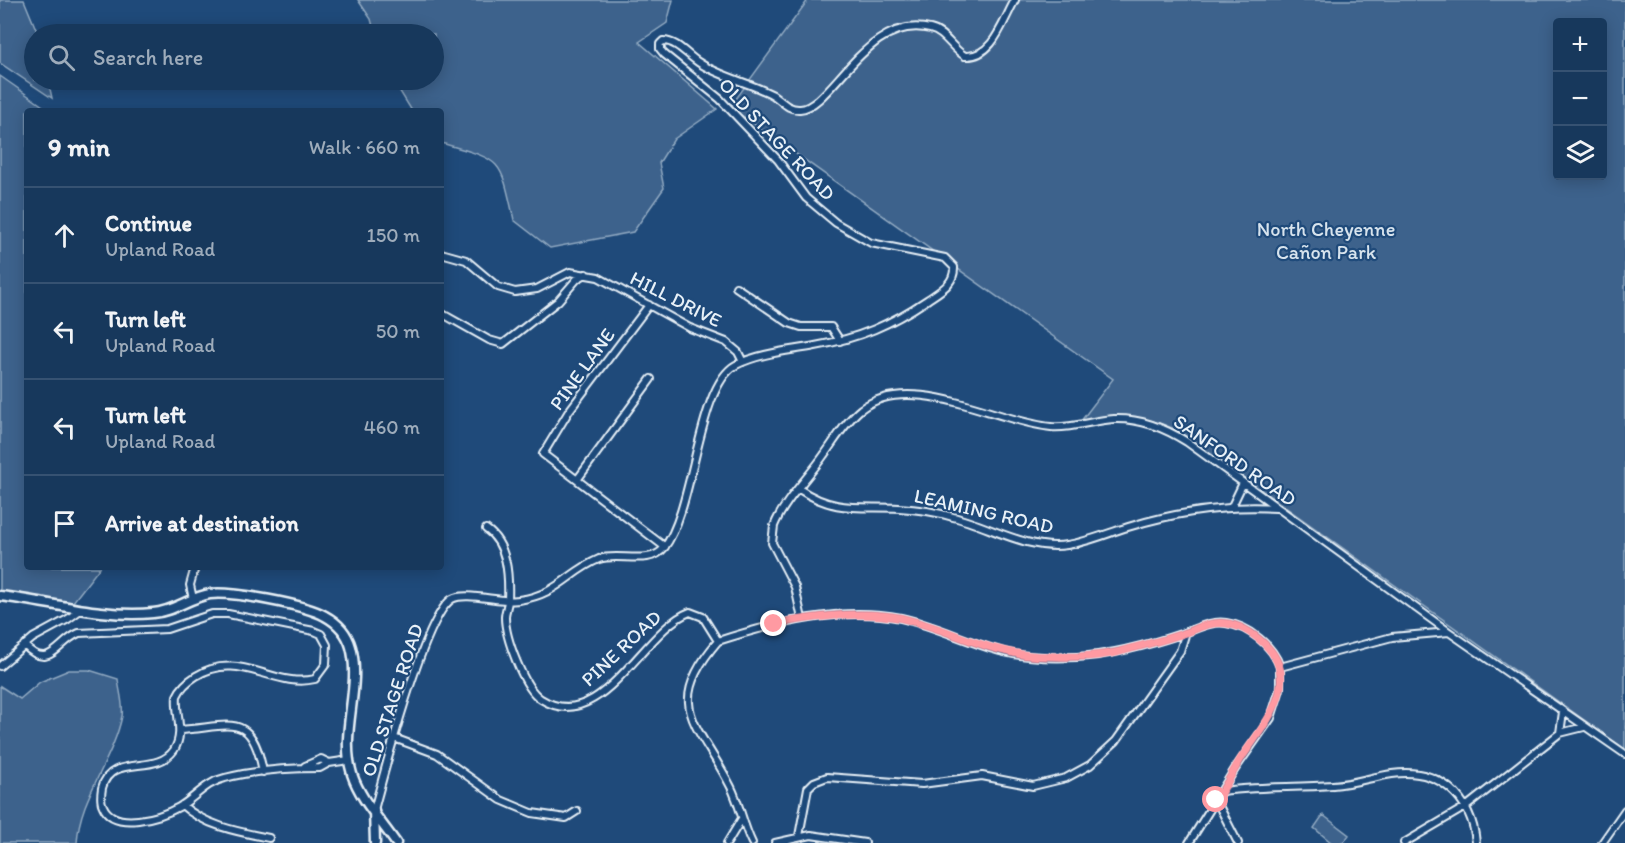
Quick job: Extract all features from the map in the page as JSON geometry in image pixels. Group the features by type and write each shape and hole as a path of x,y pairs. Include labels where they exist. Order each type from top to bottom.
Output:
{"street":[{"name":"OLD STAGE ROAD","path":"374,810 411,685 441,609 458,597 508,602 549,591 600,559 658,554 665,547 692,474 717,385 722,375 743,362 870,333 900,319 949,284 954,267 945,258 871,243 837,224 810,202 778,160 720,99 664,54 660,49 660,44 669,41 699,63 770,94 792,108 800,110 807,108 822,97 866,49 905,30 930,29 944,37 965,56 978,55 988,48 1014,0"},
{"path":"444,254 466,260 498,287 515,292 537,289 570,272 586,274"},
{"path":"444,315 489,340 503,344 558,301 577,279 586,274"},
{"name":"HILL DRIVE","path":"586,274 690,328 726,342 738,352 743,362"},
{"path":"736,287 789,323 801,327 831,327 840,341"},
{"name":"PINE LANE","path":"577,480 543,454 568,411 649,305"},
{"path":"651,379 577,480 665,547"},
{"name":"SANFORD ROAD","path":"802,619 795,587 772,543 776,520 854,416 878,400 898,396 963,404 1051,427 1071,427 1113,419 1150,424 1187,442 1449,632 1625,754"},
{"path":"1232,506 1243,483"},
{"name":"LEAMING ROAD","path":"800,489 814,499 837,507 899,508 934,513 969,521 1020,540 1055,546 1077,543 1179,515 1232,506 1276,508"},
{"name":"PINE ROAD","path":"486,529 498,540 505,560 508,602 506,626 524,678 535,695 559,707 578,705 602,692 685,614 695,612 703,617 718,640"},
{"path":"193,599 190,585 194,570"},
{"path":"0,596 58,603 79,610 155,613 193,599 220,594 306,608 326,616 340,628 351,649 353,669 349,760 356,785 396,843"},
{"path":"0,666 24,645 79,610"},
{"path":"24,645 32,653 44,656 57,651 68,639 79,633 166,629 220,613 306,628 321,634 325,639 326,664 320,676 308,681 222,665 208,668 189,680 179,691 176,702 180,730 175,749 158,762 117,769 111,772 103,784 102,806 112,816 127,820 162,815 182,805 218,780 305,766 321,759 329,763 349,760"},
{"path":"752,843 741,820 732,788 699,736 688,705 693,677 718,640 802,619 832,616 898,618 1004,652 1056,657 1108,654 1207,624 1227,623 1237,626 1264,643 1280,667 1280,689 1275,710 1189,843"},
{"path":"799,836 808,788 820,778 922,784 982,776 1033,786 1054,782 1080,772 1107,751 1125,729 1180,651 1186,632"},
{"path":"1280,667 1392,638 1449,632"},
{"path":"1560,733 1563,712"},
{"path":"180,730 230,725 244,729 257,744 263,772"},
{"path":"1404,843 1467,806 1560,733 1584,727"},
{"path":"394,738 437,754 485,790 517,808 566,818 577,811"},
{"path":"1223,791 1339,785 1407,773 1426,776 1442,783 1467,806 1476,843"},
{"path":"1216,800 1238,843"},
{"path":"182,805 192,814 206,821 269,838"},
{"path":"374,810 375,843"},
{"path":"1602,843 1625,810"},
{"path":"727,843 741,820"},
{"path":"775,843 799,836 835,837 866,843"}],"green space":[{"path":"0,0 24,0 34,24 24,24 24,79 0,63"},
{"path":"358,0 673,0 667,23 639,42 717,109 674,139 659,163 664,188 633,232 550,248 514,220 505,184 496,165 477,154 444,144 444,108 410,108 399,90 444,90 444,24 372,24"},
{"name":"North Cheyenne Cañon Park","path":"808,0 1625,0 1625,749 1177,430 1130,416 1106,416 1081,421 1113,379 730,107"},
{"path":"0,76 46,108 24,108 24,570 98,570 73,602 0,592"},
{"path":"40,90 50,90 52,98"},
{"path":"69,670 89,670 118,679 122,707 118,732 84,810 77,843 0,843 0,686 20,699 40,682"},
{"path":"1323,815 1349,835 1343,843 1332,843 1314,828"}],"route":[{"path":"774,624 832,616 883,616 912,621 1013,654 1056,657 1108,654 1207,624 1227,623 1237,626 1263,642 1271,651 1280,667 1280,689 1275,710 1265,728 1243,756 1216,800"}]}
